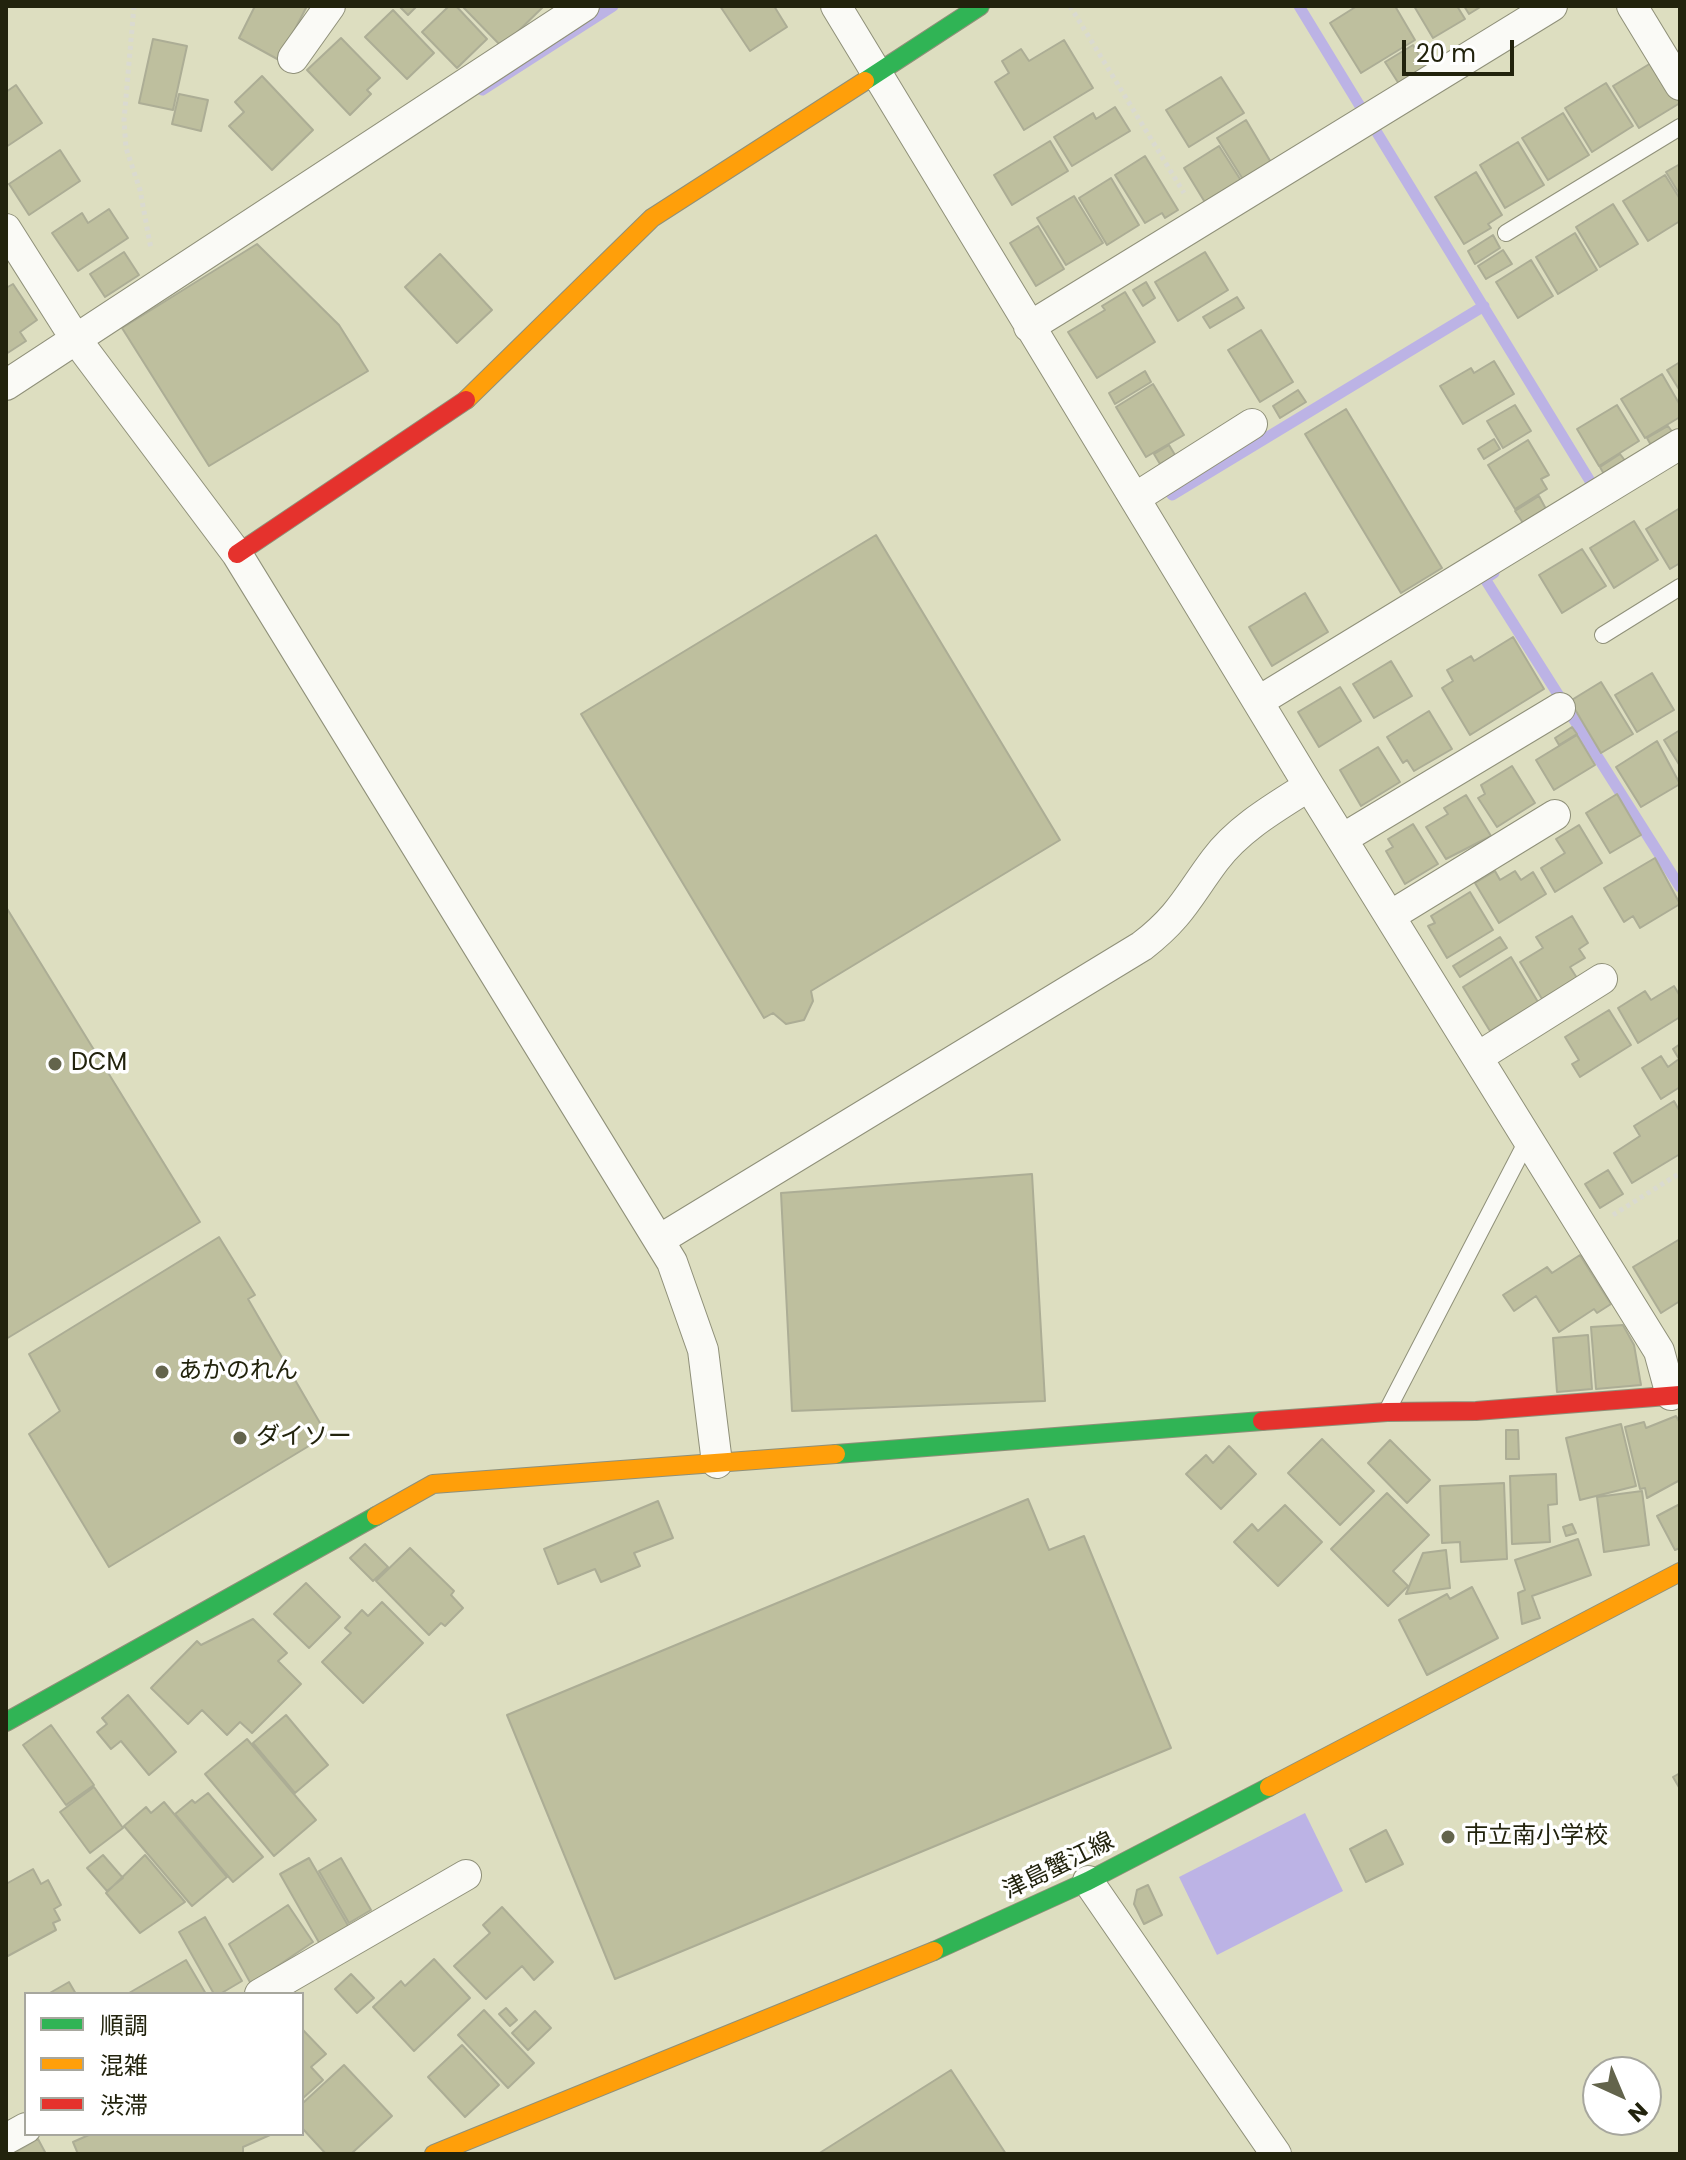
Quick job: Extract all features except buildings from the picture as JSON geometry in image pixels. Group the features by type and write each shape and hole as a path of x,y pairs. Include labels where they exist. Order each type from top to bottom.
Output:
{"street":[{"path":"293,58 330,6"},
{"path":"6,385 584,6"},
{"path":"6,1722 433,1484 1387,1412 1476,1411 1675,1395 1659,1351 1309,786 836,6"},
{"path":"237,554 475,394 652,218 980,6"},
{"path":"1029,327 1552,6"},
{"path":"1632,6 1680,85"},
{"path":"6,229 75,338 237,554 672,1262 703,1350 717,1463"},
{"path":"1135,498 1252,424"},
{"path":"1259,701 1680,444"},
{"path":"1342,839 1560,708"},
{"path":"659,1240 1142,946 1190,900 1216,858 1258,819 1309,786"},
{"path":"1390,916 1555,815"},
{"path":"1478,1057 1602,979"},
{"name":"津島蟹江線","path":"434,2154 961,1940 1088,1881 1680,1572"},
{"path":"263,1992 466,1875"},
{"path":"1088,1881 1276,2154"},
{"path":"6,2139 24,2129"}],"lane":[{"path":"1506,233 1680,127"},
{"path":"1603,635 1680,587"},
{"path":"1387,1412 1528,1139"}],"path":[{"path":"134,6 124,120 126,148 140,190 158,284"},
{"path":"1070,6 1201,221"},
{"path":"1585,1232 1680,1173"}],"shaded area":[{"path":"1305,1813 1343,1891 1217,1955 1179,1877"}],"waterway":[{"path":"482,90 613,6"},
{"path":"1299,6 1363,111"},
{"path":"1376,131 1590,481"},
{"path":"1172,495 1484,306"},
{"path":"1494,573 1485,579 1680,887"}],"traffic: fast":[{"path":"865,81 980,6"},
{"path":"836,1454 1262,1421"},
{"path":"6,1722 376,1516"},
{"path":"934,1951 1088,1881 1269,1787"}],"traffic: slow":[{"path":"466,400 652,218 865,81"},
{"path":"376,1516 433,1484 836,1454"},
{"path":"1269,1787 1680,1572"},
{"path":"434,2154 934,1951"}],"traffic: jam":[{"path":"237,554 466,400"},
{"path":"1262,1421 1387,1412 1476,1411 1680,1395"}],"place":[{"name":"DCM","path":"55,1064"},
{"name":"あかのれん","path":"162,1372"},
{"name":"ダイソー","path":"240,1438"},
{"name":"市立南小学校","path":"1448,1837"}]}
